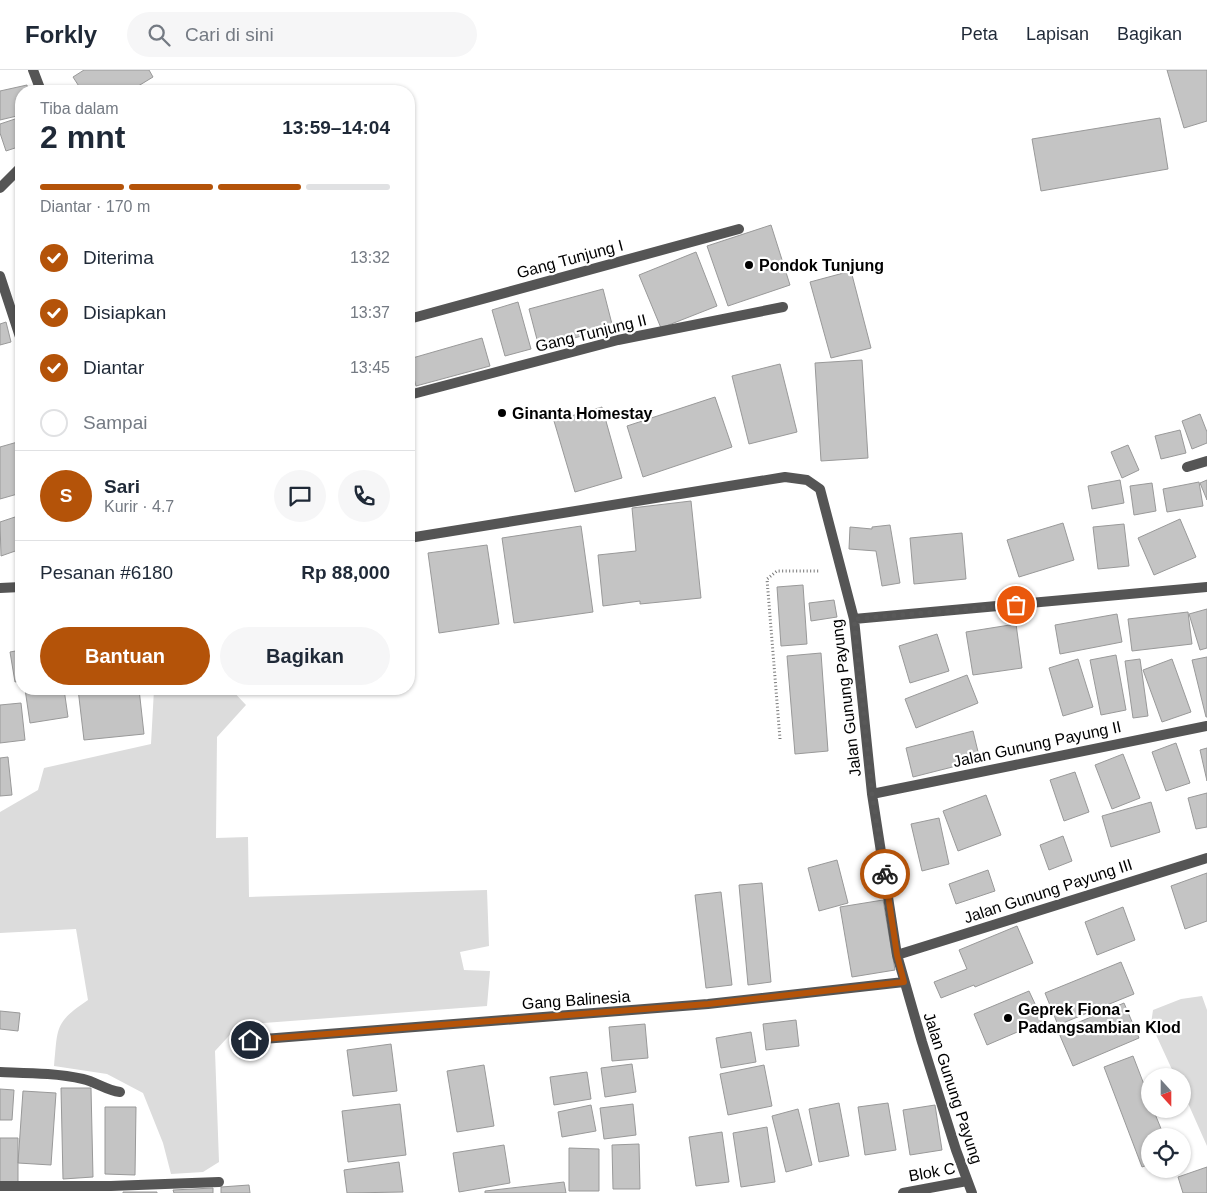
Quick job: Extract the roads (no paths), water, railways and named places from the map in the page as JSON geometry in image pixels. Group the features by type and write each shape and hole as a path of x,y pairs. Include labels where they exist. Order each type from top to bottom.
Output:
{"street":[{"path":"33,70 39,85"},
{"path":"0,188 15,173"},
{"name":"Gang Tunjung I","path":"415,317 738,229"},
{"path":"0,276 15,322"},
{"name":"Gang Tunjung II","path":"415,393 618,340 782,307"},
{"path":"1187,467 1207,461"},
{"name":"Jalan Gunung Payung","path":"415,537 784,477 807,480 820,488 854,619 872,794 897,955 972,1193"},
{"path":"0,588 15,587"},
{"path":"854,619 1207,587"},
{"name":"Jalan Gunung Payung II","path":"872,794 1207,726"},
{"name":"Jalan Gunung Payung III","path":"897,955 1207,858"},
{"name":"Gang Balinesia","path":"250,1040 708,1004 904,982"},
{"path":"0,1072 71,1077 86,1080 110,1091 120,1092"},
{"name":"Blok C","path":"903,1193 968,1181"},
{"path":"0,1186 111,1186 218,1182"}],"place":[{"name":"Pondok Tunjung","path":"749,265"},
{"name":"Ginanta Homestay","path":"502,413"},
{"name":"Geprek Fiona - Padangsambian Klod","path":"1008,1018"}]}
